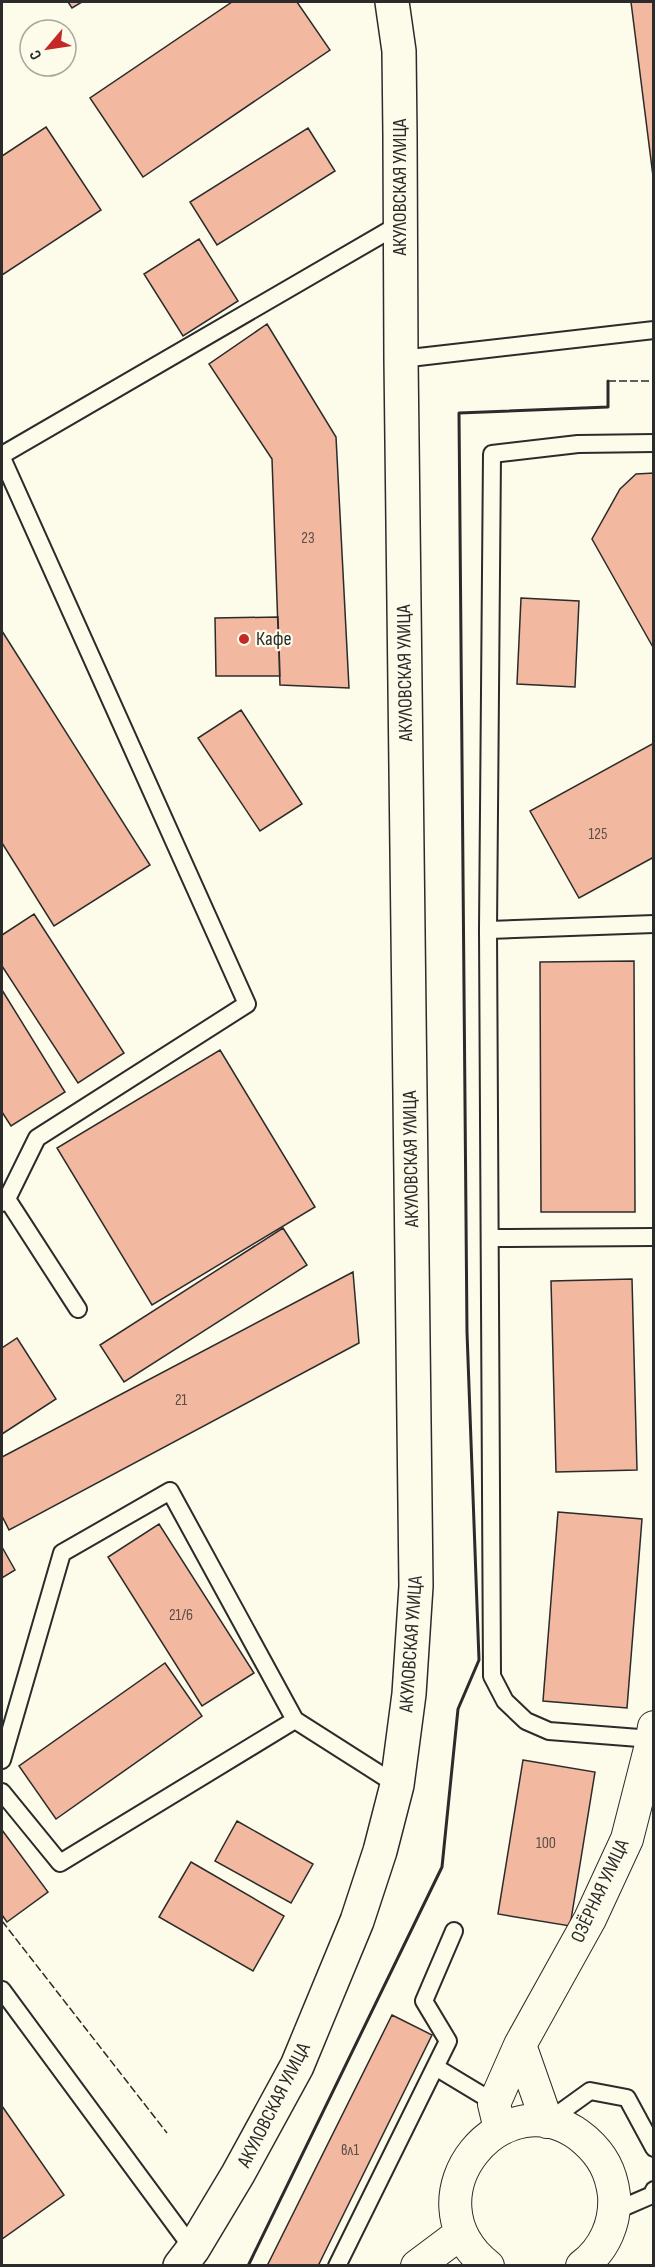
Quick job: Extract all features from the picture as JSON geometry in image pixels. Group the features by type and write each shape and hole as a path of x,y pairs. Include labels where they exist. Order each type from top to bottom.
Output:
{"street":[{"name":"АКУЛОВСКАЯ УЛИЦА","path":"186,2258 238,2174 297,2066 357,1921 380,1851 397,1785 409,1694 416,1586 400,359 399,51 392,2"},
{"name":"ОЗЁРНАЯ УЛИЦА","path":"488,2265 476,2256 461,2233 454,2203 460,2173 497,2116 520,2045 590,1919 627,1839 653,1733"},
{"path":"520,2045 547,2122"},
{"name":"ОЗЁРНАЯ УЛИЦА","path":"497,2116 524,2122 547,2122 576,2132 599,2153 612,2180 615,2211 607,2237 594,2263"},
{"path":"417,2265 461,2233"}],"lane":[{"path":"78,1310 4,1201 37,1138 247,1004 2,457 400,224"},
{"path":"400,359 654,330"},
{"path":"653,1733 549,1731 526,1721 512,1708 505,1701 492,1676 488,930 492,454 578,444 654,443"},
{"path":"488,930 654,924"},
{"path":"490,1238 654,1237"},
{"path":"2,1760 62,1553 170,1491 295,1720 397,1785"},
{"path":"2,1792 60,1863 295,1720"},
{"path":"337,2265 448,2041 424,2001 454,1931"},
{"path":"2,1990 186,2258"},
{"path":"436,2068 497,2116"},
{"path":"547,2122 590,2091 627,2098 654,2148"},
{"path":"615,2211 651,2195 654,2190"}],"building":[{"path":"68,2 82,2 72,8"},
{"path":"232,2 297,2 330,50 143,177 90,98"},
{"path":"631,2 654,2 654,184"},
{"path":"46,127 101,210 2,275 2,156"},
{"path":"308,128 335,171 217,245 190,202"},
{"path":"199,239 238,301 183,336 144,274"},
{"path":"267,324 336,437 349,688 280,685 272,459 209,364"},
{"path":"654,473 654,649 592,539 620,489 636,474"},
{"path":"521,598 579,601 575,687 517,684"},
{"path":"278,617 280,676 216,676 215,618"},
{"path":"2,631 150,865 54,926 2,843"},
{"path":"241,710 302,804 260,831 198,738"},
{"path":"654,743 654,857 579,898 530,811"},
{"path":"34,914 124,1053 78,1083 2,966 2,935"},
{"path":"634,961 635,1212 541,1212 540,962"},
{"path":"2,990 65,1092 11,1126 2,1112"},
{"path":"220,1050 315,1207 152,1305 57,1148"},
{"path":"283,1228 307,1265 124,1382 100,1345"},
{"path":"353,1272 359,1343 9,1530 2,1516 2,1457"},
{"path":"632,1279 637,1470 556,1472 551,1281"},
{"path":"17,1338 56,1399 2,1434 2,1348"},
{"path":"558,1512 642,1519 627,1708 543,1701"},
{"path":"159,1524 254,1673 202,1706 108,1557"},
{"path":"2,1547 15,1570 2,1578"},
{"path":"165,1663 202,1716 56,1819 19,1766"},
{"path":"523,1760 595,1772 570,1926 498,1914"},
{"path":"237,1821 313,1864 291,1903 215,1861"},
{"path":"2,1830 48,1892 7,1922 2,1915"},
{"path":"191,1862 284,1916 253,1971 159,1917"},
{"path":"392,2015 432,2035 318,2266 267,2266"},
{"path":"2,2106 64,2195 2,2239"}],"fence":[{"path":"608,381 654,381"},
{"path":"2,1921 167,2133"}],"wall":[{"path":"248,2266 442,1867 458,1709 479,1660 467,1332 459,413 608,407 608,381"}],"place":[{"name":"Кафе","path":"244,639"}]}
